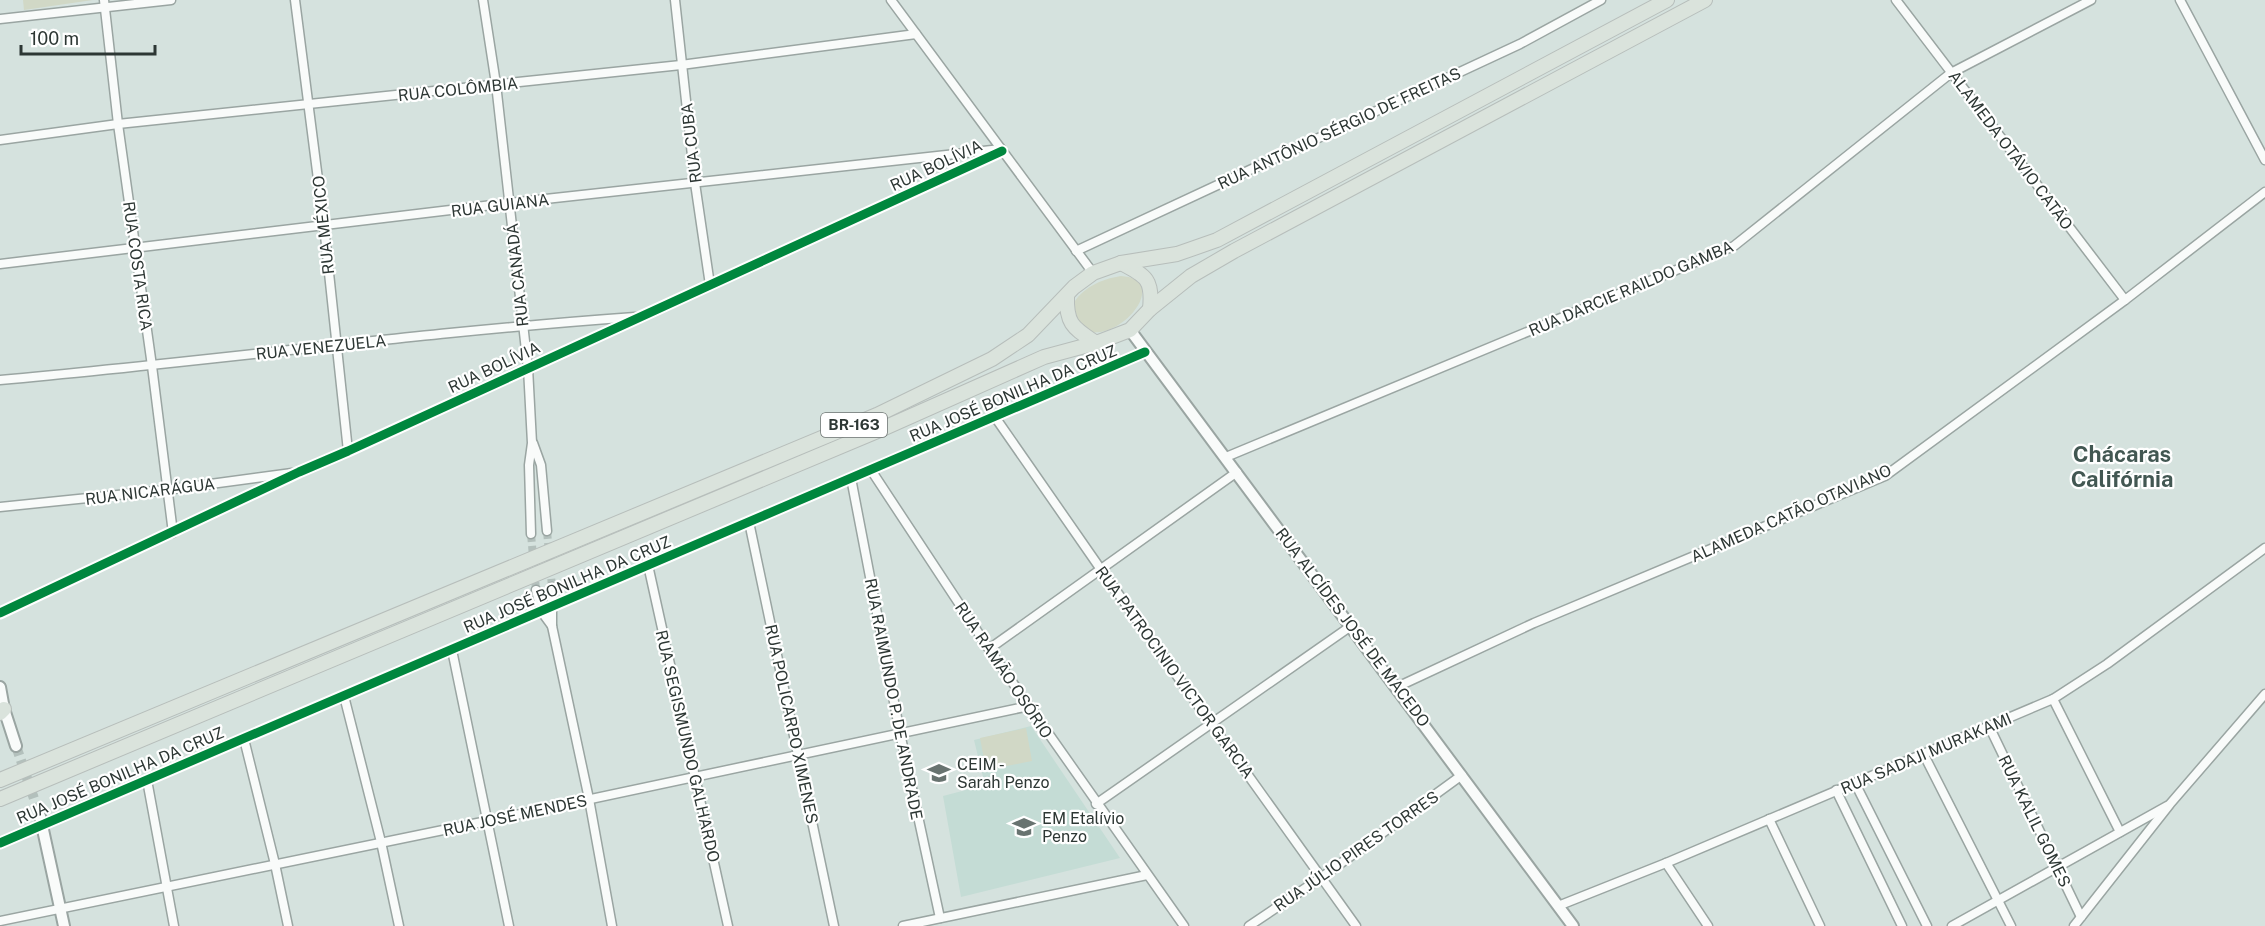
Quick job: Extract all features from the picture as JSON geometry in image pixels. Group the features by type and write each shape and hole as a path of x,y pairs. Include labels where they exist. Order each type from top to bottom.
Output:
{"highway":[{"name":"BR-163","path":"0,780 878,415 992,359 1028,335 1074,287 1094,273 1121,263 1177,254 1217,240 1667,0"},
{"name":"BR-163","path":"0,799 871,434 1044,357 1096,343 1130,330 1150,309 1191,276 1234,251 1705,0"},
{"path":"1121,263 1141,273 1148,280 1152,291 1150,309"},
{"path":"1066,296 1066,313 1073,328 1096,343"}],"street":[{"path":"0,19 104,4 171,0"},
{"name":"RUA MÉXICO","path":"295,0 324,226 348,451"},
{"name":"RUA CANADÁ","path":"483,0 496,84 510,203 528,368 532,443"},
{"name":"RUA CUBA","path":"675,0 695,183 710,285"},
{"path":"891,0 1094,273"},
{"name":"RUA ANTÔNIO SÉRGIO DE FREITAS","path":"1076,251 1520,44 1601,0"},
{"name":"ALAMEDA OTÁVIO CATÃO","path":"1896,0 2125,300"},
{"name":"RUA DARCIE RAILDO GAMBA","path":"1226,457 1734,246 1951,73 2091,0"},
{"path":"2180,0 2265,160"},
{"name":"RUA COSTA RICA","path":"104,4 173,533"},
{"name":"RUA COLÔMBIA","path":"0,140 118,124 309,106 681,65 916,34"},
{"name":"RUA GUIANA","path":"0,264 510,203 1001,150"},
{"name":"RUA BOLÍVIA","path":"0,613 299,472 1001,150"},
{"name":"ALAMEDA CATÃO OTAVIANO","path":"1397,687 1534,623 1885,476 2125,300 2265,192"},
{"name":"RUA VENEZUELA","path":"0,380 152,366 522,325 641,316"},
{"name":"RUA ALCÍDES JOSÉ DE MACEDO","path":"1130,330 1573,926"},
{"name":"RUA JOSÉ BONILHA DA CRUZ","path":"0,843 41,820 147,780 244,739 1145,352"},
{"name":"RUA PATROCINIO VICTOR GARCIA","path":"995,417 1101,571 1356,926"},
{"path":"532,443 541,465 548,531"},
{"path":"531,534 529,465 532,443"},
{"name":"RUA RAMÃO OSÓRIO","path":"871,470 989,649 1184,926"},
{"name":"RUA NICARÁGUA","path":"0,507 166,490 299,472"},
{"path":"989,649 1237,472"},
{"name":"RUA RAIMUNDO P. DE ANDRADE","path":"851,478 900,734 940,918"},
{"name":"RUA POLICARPO XIMENES","path":"749,522 800,754 834,926"},
{"name":"RUA SADAJI MURAKAMI","path":"1558,906 1666,863 2053,699 2107,664 2265,548"},
{"name":"RUA SEGISMUNDO GALHARDO","path":"648,566 728,926"},
{"path":"552,587 552,626 589,799 612,926"},
{"path":"536,590 541,611 552,626"},
{"path":"1096,804 1351,626"},
{"path":"452,650 508,926"},
{"path":"0,687 2,711 16,746"},
{"path":"2074,926 2170,804 2265,694"},
{"path":"344,696 381,842 399,926"},
{"path":"2053,699 2120,832"},
{"name":"RUA JOSÉ MENDES","path":"0,921 1029,706"},
{"name":"RUA KALIL GOMES","path":"1989,726 2081,917"},
{"path":"244,739 288,926"},
{"path":"1923,753 2010,926"},
{"name":"RUA JÚLIO PIRES TORRES","path":"1250,926 1323,877 1462,775"},
{"path":"147,780 174,926"},
{"path":"1855,783 1927,926"},
{"path":"1836,790 1902,926"},
{"path":"1952,926 2170,804"},
{"path":"1769,819 1820,926"},
{"path":"41,820 64,926"},
{"path":"1666,863 1708,926"},
{"path":"903,926 1147,875"}],"shaded area":[{"path":"23,0 93,0 24,10"},
{"path":"1121,276 1136,280 1142,289 1141,300 1134,312 1108,330 1092,332 1077,328 1072,306 1081,294 1092,285"},
{"name":"EM Etalívio Penzo","path":"1031,726 1120,858 961,897 943,796 985,785 974,740"},
{"path":"1026,728 1032,761 986,770 980,738"}],"tunnel":[{"path":"547,531 552,587"},
{"path":"531,534 536,590"},
{"path":"16,746 40,816"}],"cycle path":[{"path":"0,613 299,472 1002,151"},
{"path":"0,843 1145,352"}],"place":[{"name":"CEIM - Sarah Penzo","path":"939,773"},
{"name":"EM Etalívio Penzo","path":"1024,827"}],"district":[{"name":"Chácaras Califórnia","path":"2122,467"}]}
